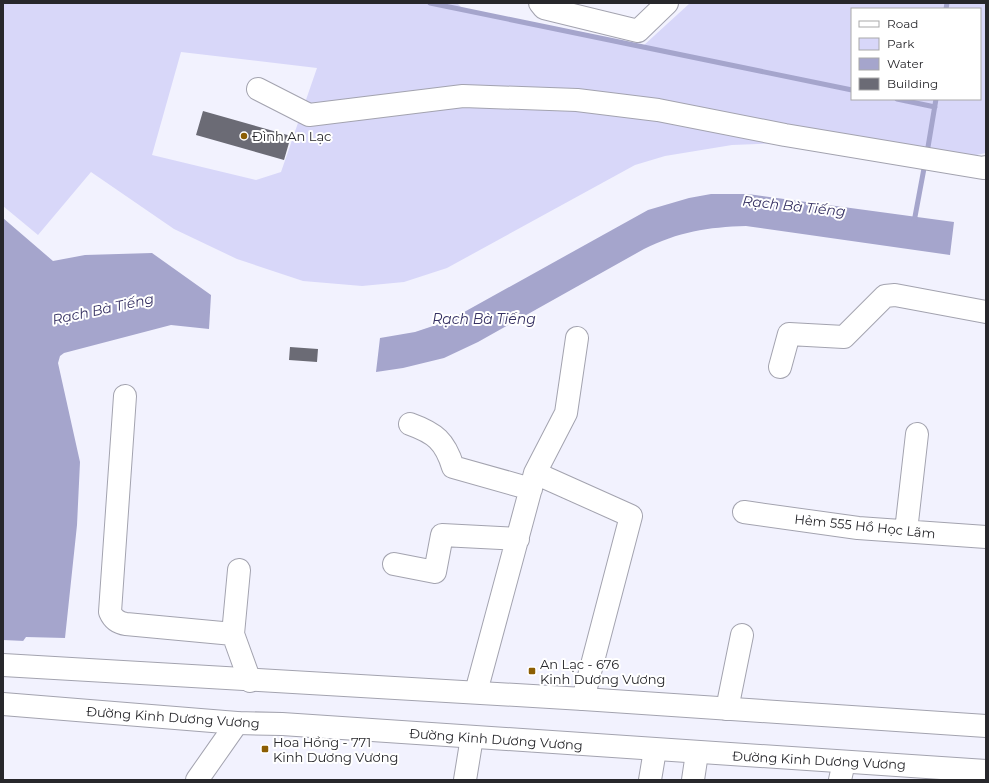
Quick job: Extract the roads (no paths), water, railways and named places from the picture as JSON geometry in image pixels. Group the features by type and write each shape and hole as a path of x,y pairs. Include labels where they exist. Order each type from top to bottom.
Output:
{"main road":[{"path":"540,3 544,8 638,31 667,3"},
{"path":"258,89 309,115 463,96 577,100 658,110 793,136 983,168 986,167"},
{"path":"780,366 789,334 844,337 885,296 895,295 986,312"},
{"path":"476,692 533,481 566,413 577,338"},
{"path":"125,396 111,615 117,621 126,624 234,634"},
{"path":"410,424 429,430 440,441 449,455 453,467 533,481 631,516 583,699"},
{"path":"906,530 917,434"},
{"name":"Hẻm 555 Hồ Học Lãm","path":"744,512 858,528 906,530 986,537"},
{"path":"394,564 435,572 442,535 518,539"},
{"path":"239,570 234,634 250,681"},
{"path":"727,709 742,635"},
{"path":"3,665 250,681 476,692 986,726"},
{"name":"Đường Kinh Dương Vương","path":"5,704 237,723 282,724 697,753 842,771 986,772"},
{"path":"197,780 237,723"},
{"path":"465,780 472,737"},
{"path":"650,780 655,750"},
{"path":"693,780 697,753"}],"water":[{"name":"Rạch Bà Tiếng","path":"711,194 748,194 954,222 950,255 746,226 706,229 669,238 644,249 478,342 444,358 403,368 376,372 380,338 415,332 448,321 648,210 689,198"},
{"path":"3,218 53,261 85,255 152,253 211,295 209,329 171,325 64,353 60,356 58,363 80,462 77,525 65,638 26,637 3,669"}],"waterway":[{"path":"430,3 851,90"},
{"path":"946,8 947,3"},
{"path":"902,100 935,107"},
{"path":"927,153 936,100"},
{"path":"914,222 925,163"}],"place":[{"name":"Đình An Lạc","path":"244,136"},
{"name":"An Lạc - 676 Kinh Dương Vương","path":"532,671"},
{"name":"Hoa Hồng - 771 Kinh Dương Vương","path":"265,749"}]}
